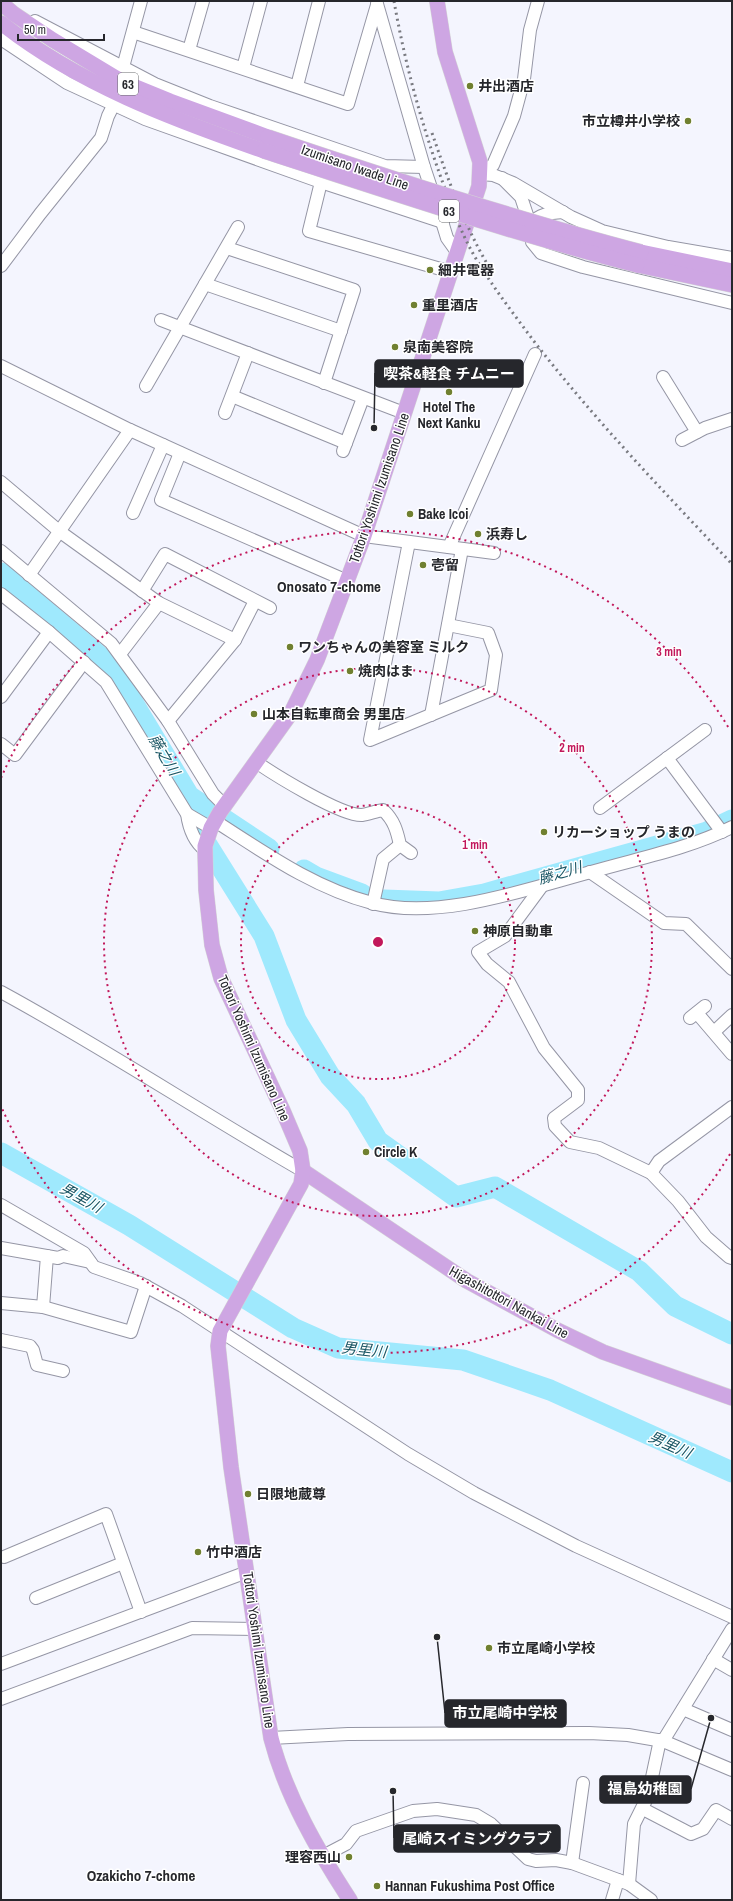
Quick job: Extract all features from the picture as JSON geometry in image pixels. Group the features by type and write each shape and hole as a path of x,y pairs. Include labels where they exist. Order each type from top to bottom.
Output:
{"main road":[{"name":"Tottori Yoshimi Izumisano Line","path":"350,1900 323,1856 286,1782 277,1760 272,1738 231,1467 218,1346 222,1328 302,1178 300,1151 221,978 212,946 206,890 213,827 256,762 291,713 317,660 364,536 479,186 480,162 445,52 437,1"},
{"name":"Izumisano Iwade Line","path":"1,4 53,40 121,81 199,113 266,144"},
{"name":"Izumisano Iwade Line","path":"1,23 46,56 115,92 166,115 576,235 639,259 732,285"},
{"name":"Izumisano Iwade Line","path":"639,259 732,271"},
{"name":"Higashitottori Nankai Line","path":"302,1178 467,1281 557,1330 603,1352 732,1398"}],"street":[{"path":"123,67 141,1"},
{"path":"189,50 203,1"},
{"path":"243,68 261,1"},
{"path":"296,86 319,1"},
{"path":"480,174 493,165 514,116 524,79 530,30 538,1"},
{"path":"133,32 348,104 377,3"},
{"path":"377,3 424,167 447,238 457,252"},
{"path":"1,4 155,84 210,106 385,166 424,167"},
{"path":"1,39 67,83 113,106 195,138 321,182 443,222"},
{"path":"1,266 40,214 101,138 113,106"},
{"path":"480,174 493,175 513,183 562,212 607,232 668,247 732,258"},
{"path":"502,178 521,197 530,224 532,242 540,253 604,272 732,303"},
{"path":"321,182 309,231 450,272"},
{"path":"530,224 538,216 562,212"},
{"path":"146,386 238,227"},
{"path":"604,272 608,266 613,246 607,232"},
{"path":"227,248 354,290 324,383"},
{"path":"205,284 341,331"},
{"path":"161,320 404,414"},
{"path":"225,413 248,353"},
{"path":"449,547 535,354"},
{"path":"1,366 130,430 364,536 494,553"},
{"path":"664,377 697,432"},
{"path":"232,396 344,447 363,398"},
{"path":"682,440 697,432 732,419"},
{"path":"28,575 130,430"},
{"path":"133,513 163,445"},
{"path":"180,453 161,500 347,581"},
{"path":"1,482 59,530 159,603 235,640"},
{"path":"409,542 370,740 492,690 496,655 488,633 448,625"},
{"path":"431,714 462,549"},
{"path":"1,551 111,643 168,721 213,794 213,827 198,845 190,829 187,814 106,682 49,632 1,594"},
{"path":"142,591 165,554 270,608"},
{"path":"168,721 235,640 255,601"},
{"path":"120,654 159,603"},
{"path":"1,697 49,632"},
{"path":"1,744 15,755 84,662"},
{"path":"600,808 704,730"},
{"path":"187,814 307,879 373,904 432,908 498,898 691,845 727,830 667,758"},
{"path":"256,762 285,782 345,811 361,815 383,810 391,817 396,828 400,845 411,853"},
{"path":"373,904 383,859 400,845"},
{"path":"590,872 664,923 686,924 732,969"},
{"path":"542,886 505,936 478,952 487,964 509,982 544,1048 578,1090 578,1100 554,1118 555,1126 570,1142 599,1148 651,1173 678,1201 706,1237 732,1258"},
{"path":"1,992 40,1013 213,1119 302,1178"},
{"path":"697,1012 732,1054"},
{"path":"714,1032 732,1015"},
{"path":"651,1173 659,1161 732,1107"},
{"path":"1,1205 84,1252 94,1267 146,1286 222,1328 408,1454 474,1493 576,1546 732,1617"},
{"path":"1,1248 58,1258 63,1256 90,1262"},
{"path":"42,1307 47,1256"},
{"path":"1,1303 42,1307 131,1332 146,1286"},
{"path":"1,1340 30,1346 33,1350 37,1365 63,1371"},
{"path":"4,1557 106,1514 141,1612"},
{"path":"36,1598 123,1563"},
{"path":"1,1664 247,1572"},
{"path":"1,1699 192,1628 255,1629"},
{"path":"612,1900 624,1882 634,1824 643,1809 648,1796 661,1740 683,1709 732,1629"},
{"path":"713,1659 732,1670"},
{"path":"683,1709 732,1730"},
{"path":"272,1738 348,1734 589,1733 661,1740 732,1770"},
{"path":"572,1863 583,1783"},
{"path":"323,1856 346,1844 356,1831 413,1811 437,1809 476,1815 491,1824 528,1859 536,1861 556,1860 572,1863 624,1882 651,1900"},
{"path":"643,1809 691,1834 703,1829 716,1810 732,1819"}],"waterway":[{"name":"藤之川","path":"1,573 111,666 189,796 269,849"},
{"name":"藤之川","path":"384,900 439,902 484,894 707,832 732,820"},
{"path":"196,827 264,936 296,1020 330,1076 356,1104 378,1141 456,1197 495,1187 639,1271 675,1306 732,1334"},
{"name":"藤之川","path":"304,870 316,877 362,894"},
{"name":"男里川","path":"1,1153 129,1225 293,1328 338,1348 463,1360 550,1390 732,1472"}],"railway":[{"path":"394,1 409,71 428,141 454,213 475,257 533,340 580,398 680,509 732,564"},
{"path":"432,133 467,224 494,275"}],"place":[{"name":"井出酒店","path":"470,86"},
{"name":"市立樽井小学校","path":"688,121"},
{"name":"細井電器","path":"430,270"},
{"name":"重里酒店","path":"414,305"},
{"name":"泉南美容院","path":"395,347"},
{"name":"Hotel The Next Kanku","path":"449,392"},
{"name":"喫茶&軽食 チムニー","path":"374,428"},
{"name":"Bake Icoi","path":"410,514"},
{"name":"浜寿し","path":"478,534"},
{"name":"壱留","path":"423,565"},
{"name":"ワンちゃんの美容室 ミルク","path":"290,647"},
{"name":"焼肉はま","path":"350,671"},
{"name":"山本自転車商会 男里店","path":"254,714"},
{"name":"リカーショップ うまの","path":"544,832"},
{"name":"神原自動車","path":"475,931"},
{"name":"Circle K","path":"366,1152"},
{"name":"日限地蔵尊","path":"248,1494"},
{"name":"竹中酒店","path":"198,1552"},
{"name":"市立尾崎中学校","path":"437,1637"},
{"name":"市立尾崎小学校","path":"489,1648"},
{"name":"福島幼稚園","path":"711,1718"},
{"name":"尾崎スイミングクラブ","path":"393,1791"},
{"name":"理容西山","path":"349,1857"},
{"name":"Hannan Fukushima Post Office","path":"377,1886"}],"district":[{"name":"Onosato 7-chome","path":"329,587"},
{"name":"Ozakicho 7-chome","path":"141,1876"}]}
